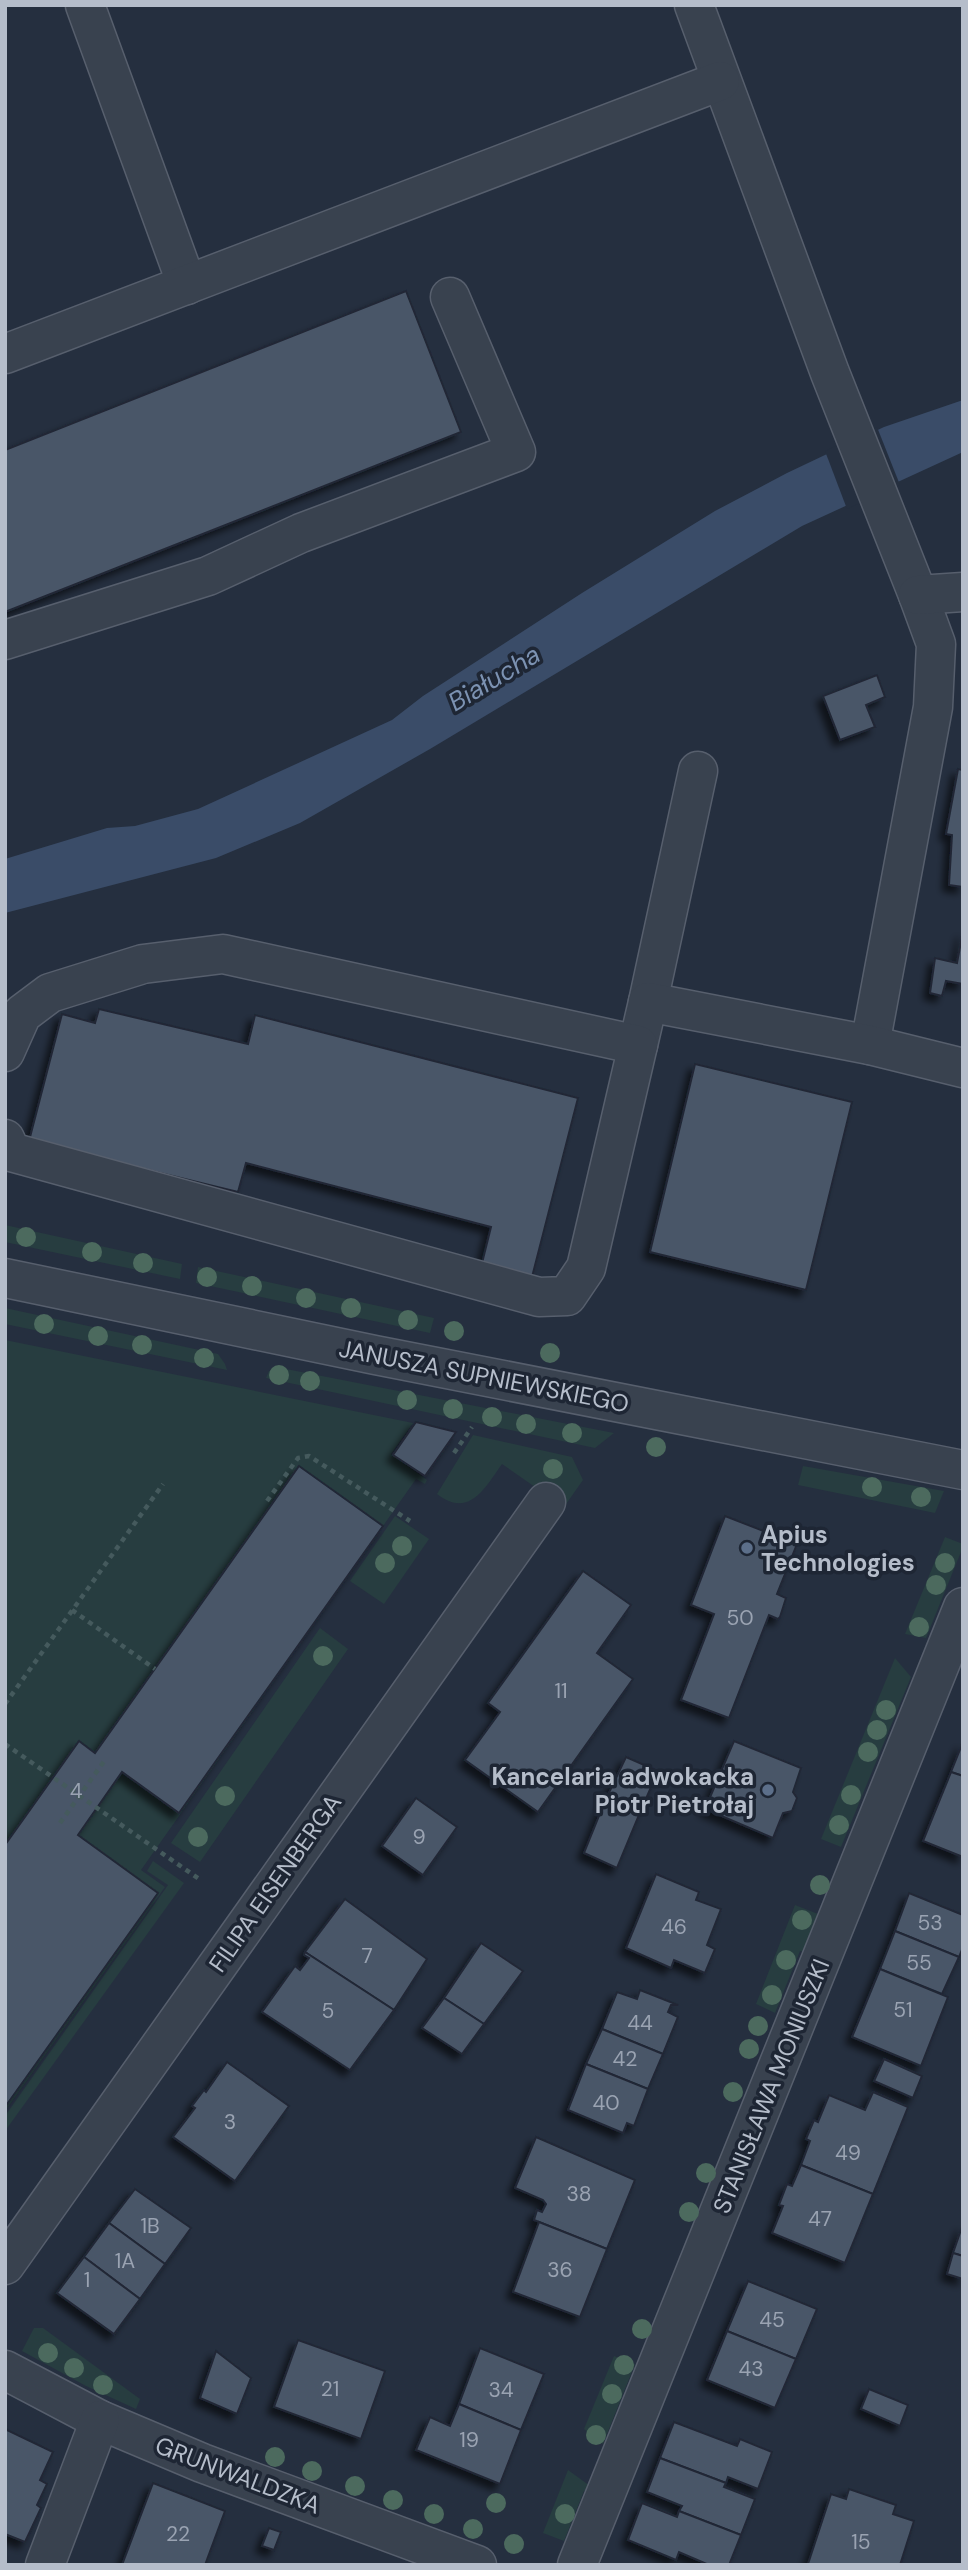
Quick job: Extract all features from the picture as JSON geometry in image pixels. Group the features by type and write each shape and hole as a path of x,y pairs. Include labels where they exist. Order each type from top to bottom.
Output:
{"street":[{"path":"85,5 187,285"},
{"path":"694,5 830,373 936,644 933,706 870,1045"},
{"path":"5,355 720,80"},
{"path":"5,640 208,576 301,533 516,452 450,297"},
{"path":"911,579 963,592"},
{"path":"5,1139 11,1152 539,1297 567,1296 586,1268 698,771"},
{"path":"5,1052 22,1014 51,993 143,964 223,954 638,1045"},
{"path":"648,1002 870,1045 963,1068"},
{"name":"JANUSZA SUPNIEWSKIEGO","path":"5,1278 453,1371 963,1470"},
{"name":"FILIPA EISENBERGA","path":"5,2265 546,1502"},
{"name":"STANISŁAWA MONIUSZKI","path":"577,2565 963,1607"},
{"name":"GRUNWALDZKA","path":"5,2370 100,2420 202,2463 477,2565"},
{"path":"45,2565 100,2420"}],"path":[{"path":"454,1453 472,1427"},
{"path":"267,1501 298,1458 309,1456 410,1521"},
{"path":"5,1704 163,1484"},
{"path":"72,1610 155,1669"},
{"path":"5,1744 202,1881"},
{"path":"60,1823 105,1760"}],"green space":[{"path":"5,1225 182,1264 180,1279 5,1242"},
{"path":"198,1267 434,1318 430,1333 196,1283"},
{"path":"5,1308 218,1354 227,1370 5,1324"},
{"path":"5,1340 413,1423 391,1454 427,1480 425,1484 416,1479 141,1870 165,1887 5,2111"},
{"path":"281,1368 614,1433 595,1448 266,1378 269,1371"},
{"path":"473,1435 572,1457 583,1480 564,1507 502,1464 475,1497 467,1502 448,1501 437,1494"},
{"path":"803,1466 944,1491 935,1513 798,1485"},
{"path":"395,1516 429,1539 384,1604 350,1581"},
{"path":"945,1537 963,1544 963,1547 926,1638 905,1634"},
{"path":"320,1628 348,1649 200,1862 171,1843"},
{"path":"895,1658 911,1677 841,1847 821,1839"},
{"path":"153,1861 184,1883 5,2131 5,2116 168,1885 147,1871"},
{"path":"795,1905 818,1914 775,2013 756,2004"},
{"path":"34,2328 43,2328 140,2399 136,2409 86,2386 22,2351"},
{"path":"614,2356 635,2364 603,2444 584,2429"},
{"path":"568,2470 590,2486 584,2491 564,2541 543,2533"}],"water":[{"name":"Białucha","path":"963,400 963,452 802,526 430,749 300,823 216,858 5,913 5,859 107,828 135,826 198,809 392,720 423,696 582,593 715,511 884,427"}],"pier":[{"path":"877,427 900,485 847,509 825,451"}],"building":[{"path":"406,291 461,432 5,612 5,450"},
{"path":"877,675 885,697 866,705 875,727 840,740 823,696"},
{"path":"958,769 963,770 963,887 949,885 952,835 946,834"},
{"path":"963,931 963,984 946,981 942,996 930,993 935,958 957,963"},
{"path":"99,1009 248,1044 255,1015 578,1098 532,1277 482,1263 491,1227 246,1163 238,1192 29,1141 62,1014 95,1023"},
{"path":"695,1064 852,1102 806,1290 650,1252"},
{"path":"416,1422 456,1432 425,1476 393,1455"},
{"path":"299,1466 383,1526 179,1813 122,1772 78,1835 158,1893 5,2107 5,1845 79,1741 95,1753"},
{"path":"725,1516 797,1544 777,1594 786,1598 780,1617 778,1619 769,1615 729,1718 681,1700 714,1614 691,1605"},
{"path":"583,1571 631,1605 597,1653 633,1679 538,1812 465,1760 500,1712 488,1703"},
{"path":"734,1741 801,1768 793,1792 797,1798 792,1811 783,1813 773,1838 705,1809"},
{"path":"963,1742 963,1776 951,1772"},
{"path":"626,1757 658,1771 639,1815 605,1801"},
{"path":"951,1772 963,1776 963,1857 923,1841"},
{"path":"416,1798 457,1827 423,1875 382,1846"},
{"path":"605,1801 639,1815 617,1868 584,1853"},
{"path":"656,1874 699,1892 696,1900 721,1909 707,1945 715,1949 705,1973 674,1960 671,1968 626,1948"},
{"path":"909,1893 963,1915 963,1947 959,1957 895,1931"},
{"path":"345,1899 427,1959 394,2010 305,1952"},
{"path":"895,1931 959,1957 942,1994 880,1969"},
{"path":"481,1943 523,1971 484,2024 444,1998"},
{"path":"305,1952 394,2010 350,2070 262,2012 295,1966 300,1970 309,1958 304,1955"},
{"path":"880,1969 948,1997 921,2066 852,2037"},
{"path":"640,1990 678,2005 671,2005 668,2012 678,2017 663,2054 602,2029 617,1992 637,1999"},
{"path":"444,1998 484,2024 462,2054 422,2028"},
{"path":"602,2029 663,2054 648,2089 586,2064"},
{"path":"884,2059 922,2076 913,2098 874,2081"},
{"path":"227,2062 289,2106 235,2181 173,2137 195,2108 192,2106 204,2090 206,2092"},
{"path":"586,2064 648,2089 634,2126 627,2123 623,2133 568,2110"},
{"path":"873,2092 908,2107 873,2194 801,2165 810,2141 806,2139 814,2120 818,2122 829,2095 865,2110"},
{"path":"536,2137 635,2180 607,2249 534,2220 537,2210 542,2212 546,2204 543,2200 515,2188"},
{"path":"801,2165 873,2194 845,2263 772,2233 783,2206 779,2205 787,2184 792,2186"},
{"path":"135,2189 191,2228 165,2264 109,2223"},
{"path":"539,2222 607,2249 580,2317 513,2292"},
{"path":"109,2223 165,2264 140,2299 84,2257"},
{"path":"963,2224 963,2256 953,2253"},
{"path":"953,2253 963,2256 963,2279 947,2274"},
{"path":"84,2257 140,2299 114,2334 57,2293"},
{"path":"748,2281 817,2309 796,2359 727,2331"},
{"path":"727,2331 796,2359 775,2408 707,2380"},
{"path":"298,2340 385,2371 361,2439 274,2407"},
{"path":"480,2348 544,2374 521,2430 459,2404"},
{"path":"216,2351 251,2378 237,2414 200,2398"},
{"path":"869,2389 908,2405 900,2426 861,2409"},
{"path":"459,2404 521,2430 500,2484 416,2450 430,2417 450,2426"},
{"path":"674,2422 737,2446 740,2439 772,2452 758,2489 728,2477 726,2483 660,2458"},
{"path":"5,2429 53,2452 40,2480 47,2484 37,2505 41,2508 25,2542 5,2534"},
{"path":"660,2458 726,2483 724,2487 755,2499 741,2535 679,2511 682,2506 647,2492"},
{"path":"153,2483 225,2511 205,2565 122,2565"},
{"path":"849,2489 896,2505 893,2514 914,2521 900,2565 808,2564 831,2494 846,2499"},
{"path":"642,2503 677,2517 679,2511 741,2535 729,2565 709,2565 679,2552 676,2560 628,2540"},
{"path":"269,2528 281,2532 274,2550 262,2546"}],"place":[{"name":"Apius Technologies","path":"747,1548"},
{"name":"Kancelaria adwokacka Piotr Pietrołaj","path":"768,1790"}]}
